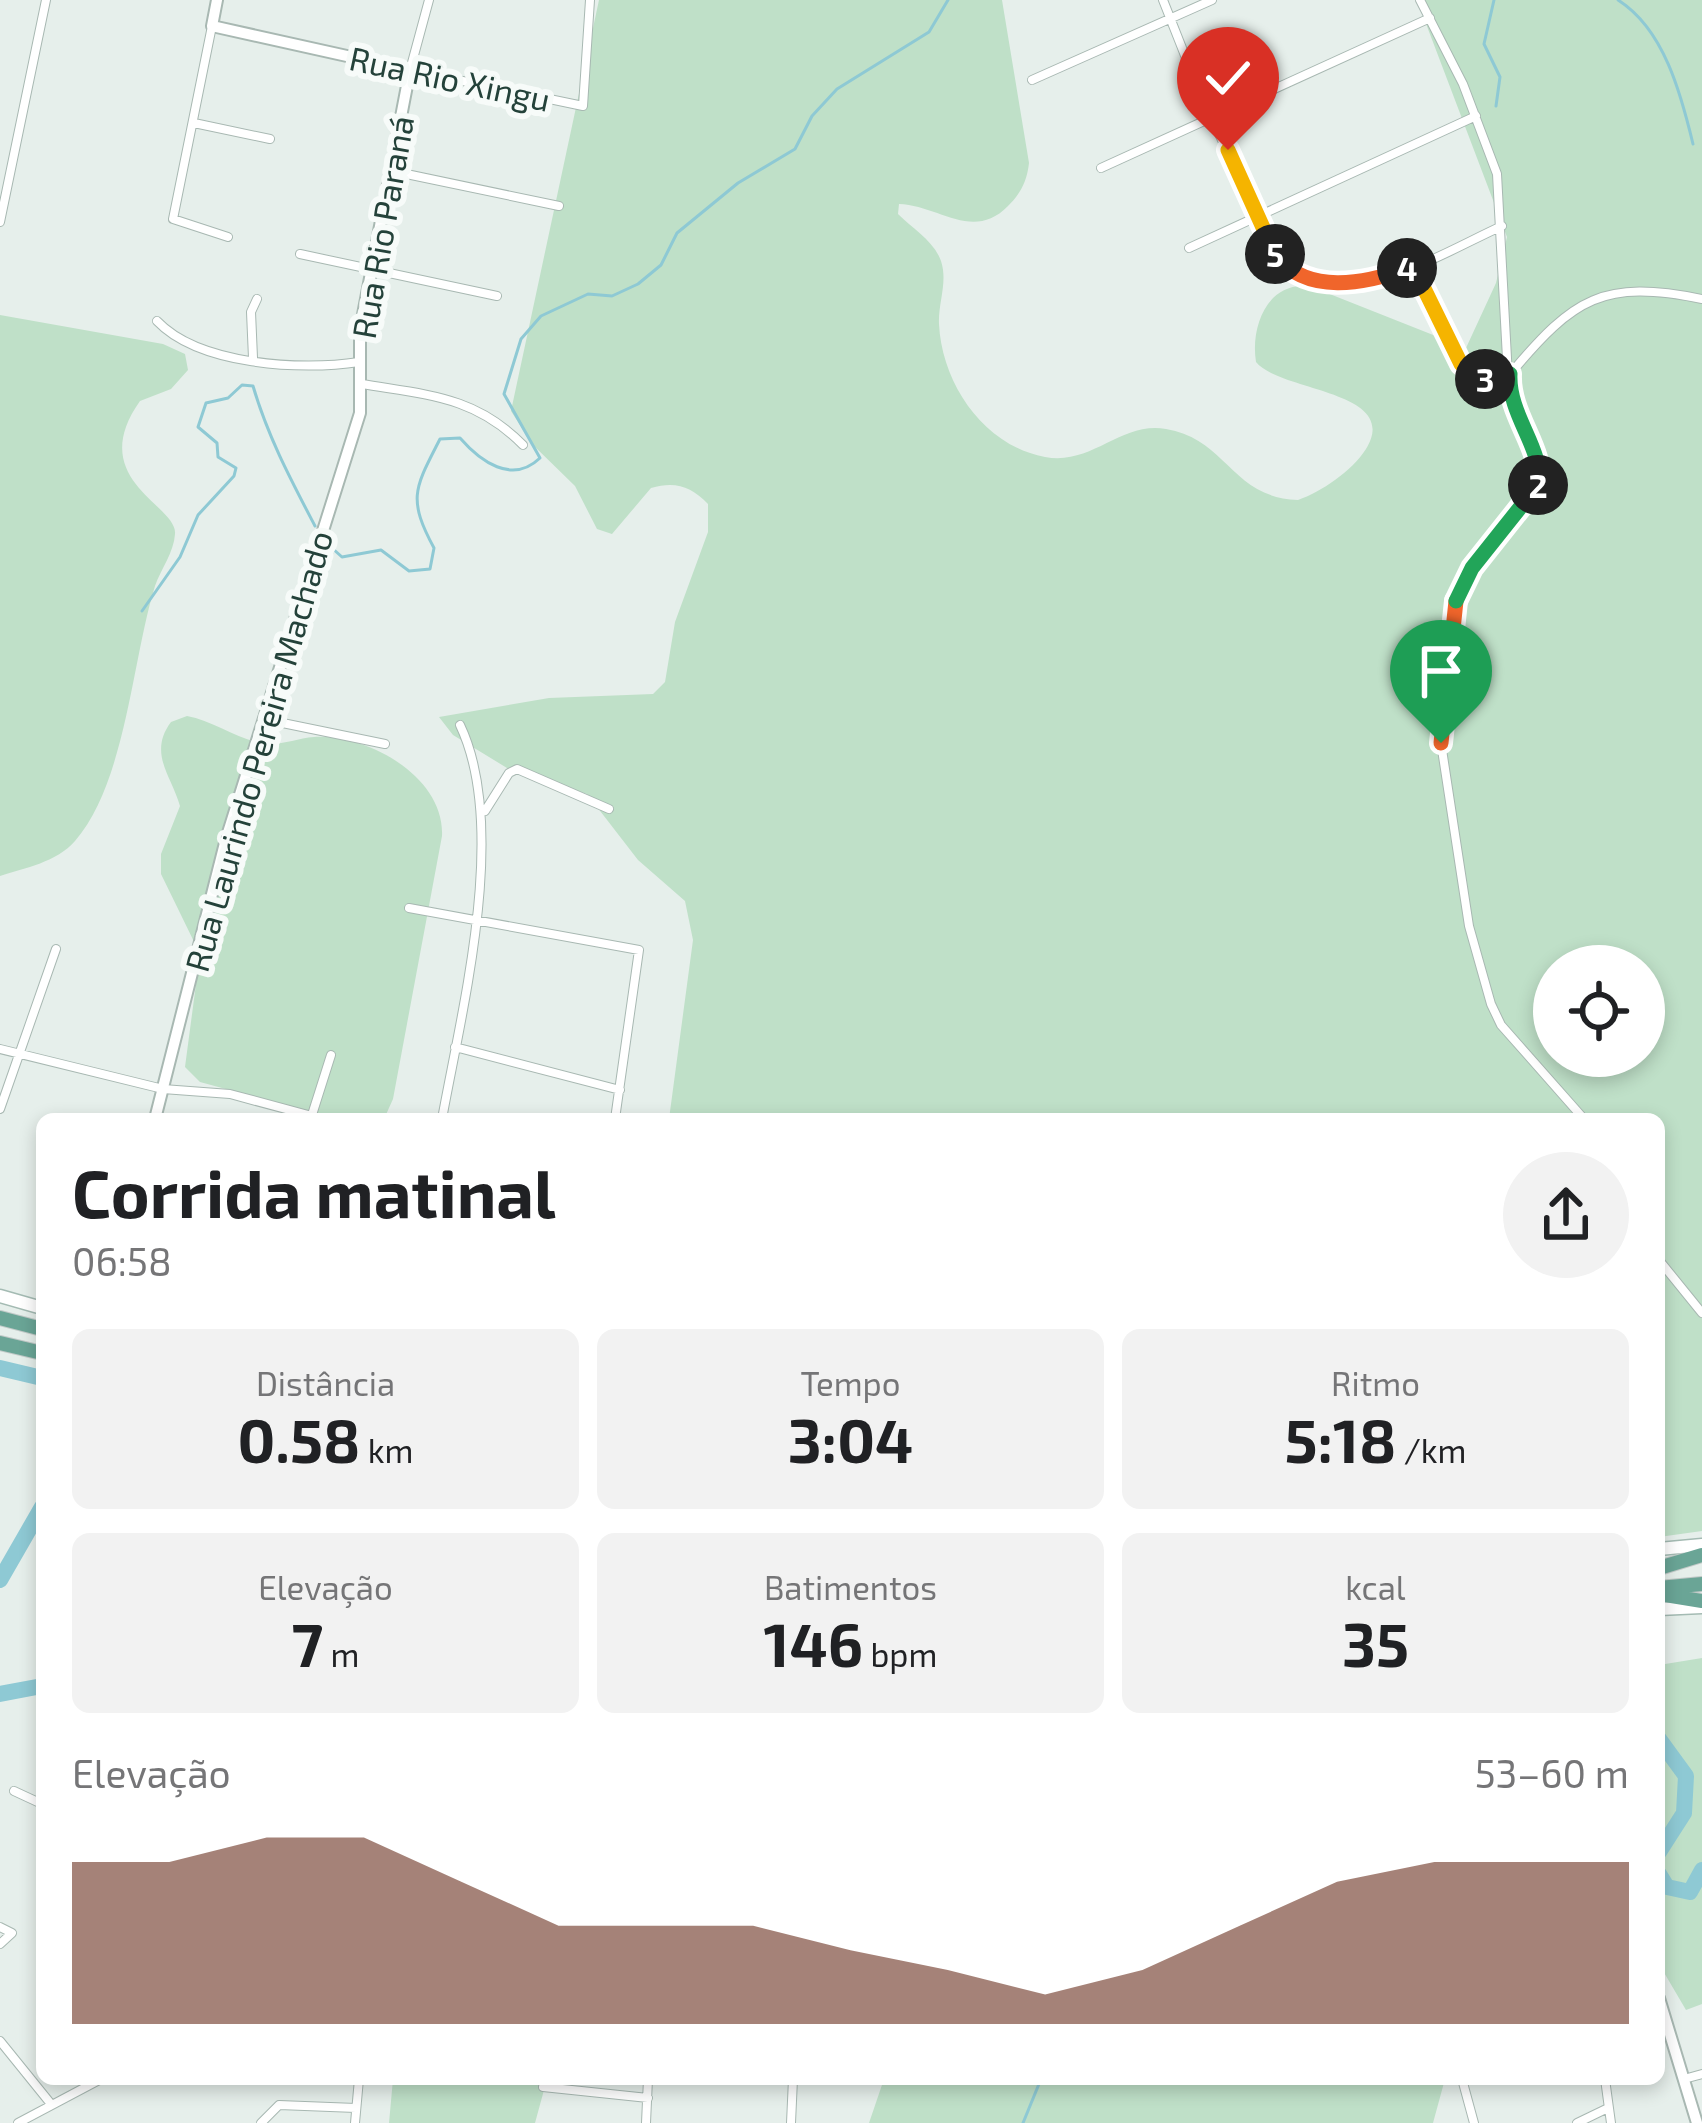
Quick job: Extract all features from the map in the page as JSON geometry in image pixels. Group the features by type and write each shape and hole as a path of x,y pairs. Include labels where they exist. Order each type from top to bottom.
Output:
{"main road":[{"path":"0,1296 36,1306"},
{"path":"0,1318 36,1327"},
{"path":"0,1343 36,1352"},
{"path":"1665,1548 1702,1545"},
{"path":"1665,1566 1702,1555"},
{"path":"1665,1568 1702,1565"},
{"path":"1665,1590 1702,1584"},
{"path":"1665,1593 1702,1604"},
{"path":"1665,1609 1702,1604"}],"street":[{"path":"0,222 46,0"},
{"path":"218,0 173,219 228,237"},
{"name":"Rua Rio Paraná","path":"362,384 359,362 371,271 410,70 429,0"},
{"name":"Rua Rio Xingu","path":"212,26 584,106 590,0"},
{"path":"1163,0 1273,251 1298,273 1357,284 1413,266 1502,226"},
{"path":"1032,80 1212,0"},
{"path":"1420,0 1497,173 1512,410 1539,464 1540,479 1457,595 1441,743 1469,926 1490,1004 1501,1025 1579,1113"},
{"path":"1101,168 1214,121 1430,18"},
{"path":"1189,248 1475,116"},
{"path":"194,123 270,139"},
{"path":"392,172 559,206"},
{"path":"300,254 497,296"},
{"path":"1413,266 1461,364 1482,379 1510,374 1576,305 1613,291 1642,289 1702,299"},
{"path":"253,358 251,312 257,299"},
{"path":"158,321 176,340 194,347 297,368 359,362"},
{"path":"362,384 452,399 496,417 523,445"},
{"name":"Rua Laurindo Pereira Machado","path":"157,1113 262,718 352,440 362,384"},
{"path":"262,718 385,744"},
{"path":"443,1113 474,919 484,812 460,725"},
{"path":"484,812 517,769 609,809"},
{"path":"409,908 639,950 616,1113"},
{"path":"0,1109 56,949"},
{"path":"455,1047 620,1090"},
{"path":"0,1048 164,1089 230,1094 298,1113"},
{"path":"313,1113 331,1055"},
{"path":"1665,1267 1702,1313"},
{"path":"14,1791 36,1801"},
{"path":"0,1927 12,1933 0,1944"},
{"path":"1665,2017 1697,2123"},
{"path":"0,2041 51,2104"},
{"path":"1684,2079 1702,2074"},
{"path":"18,2123 30,2121 89,2085"},
{"path":"355,2123 358,2085"},
{"path":"646,2123 648,2085"},
{"path":"791,2123 793,2085"},
{"path":"1464,2085 1474,2123"},
{"path":"1605,2085 1611,2123"},
{"path":"542,2087 648,2098"},
{"path":"262,2121 279,2105 356,2108"},
{"path":"1577,2123 1606,2109"}],"green space":[{"path":"599,0 1002,0 1029,163 1023,186 1008,206 982,221 899,204 898,214 928,241 941,261 942,347 958,390 986,426 1023,451 1062,458 1135,431 1166,429 1203,444 1258,489 1298,500 1353,465 1373,430 1367,415 1353,403 1269,372 1256,362 1256,334 1274,297 1297,286 1312,287 1466,348 1496,283 1507,237 1417,0 1702,0 1702,1531 1665,1536 1665,1113 670,1113 693,940 685,901 638,860 587,794 507,768 453,735 439,717 549,698 653,694 665,682 675,622 708,532 708,504 675,485 651,488 612,534 597,529 575,486 532,444 511,411"},
{"path":"0,315 163,344 185,354 188,370 171,389 140,401 126,428 122,451 127,470 172,523 175,534 155,586 106,787 68,848 0,876"},
{"path":"187,716 267,744 314,737 357,743 399,763 431,795 442,836 387,1113 313,1113 200,1082 185,1067 200,954 161,874 161,854 180,806 161,754 171,722"},
{"path":"1702,1658 1702,2004 1686,2010 1665,1974 1665,1664"},
{"path":"392,2085 545,2085 535,2123 389,2123"},
{"path":"882,2085 1443,2085 1433,2123 869,2123"}],"waterway":[{"path":"323,540 342,557 381,550 409,571 430,569 434,548 417,504 420,482 440,439 460,438 487,462 508,470 529,466 540,458 504,394 521,339 541,316 588,294 612,296 638,284 661,265 677,233 738,183 795,149 812,116 837,89 929,32 948,0"},
{"path":"1494,0 1484,44 1500,77 1496,106"},
{"path":"1618,0 1634,12 1659,45 1693,144"},
{"path":"142,611 180,557 198,515 234,476 236,468 218,457 217,443 198,427 206,403 228,398 242,385 253,386 273,441 315,526"},
{"path":"0,1368 36,1377"},
{"path":"0,1580 36,1517"},
{"path":"0,1694 36,1687"},
{"path":"1665,1747 1686,1776 1684,1813 1665,1843"},
{"path":"1665,1884 1690,1892 1702,1870"},
{"path":"1023,2123 1039,2085"}],"route":[{"path":"1228,150 1282,262 1298,273 1336,284 1377,280 1413,266 1461,364 1482,379 1510,374 1512,410 1539,464 1540,479 1535,494 1472,568 1457,595 1440,716 1441,743"}]}
